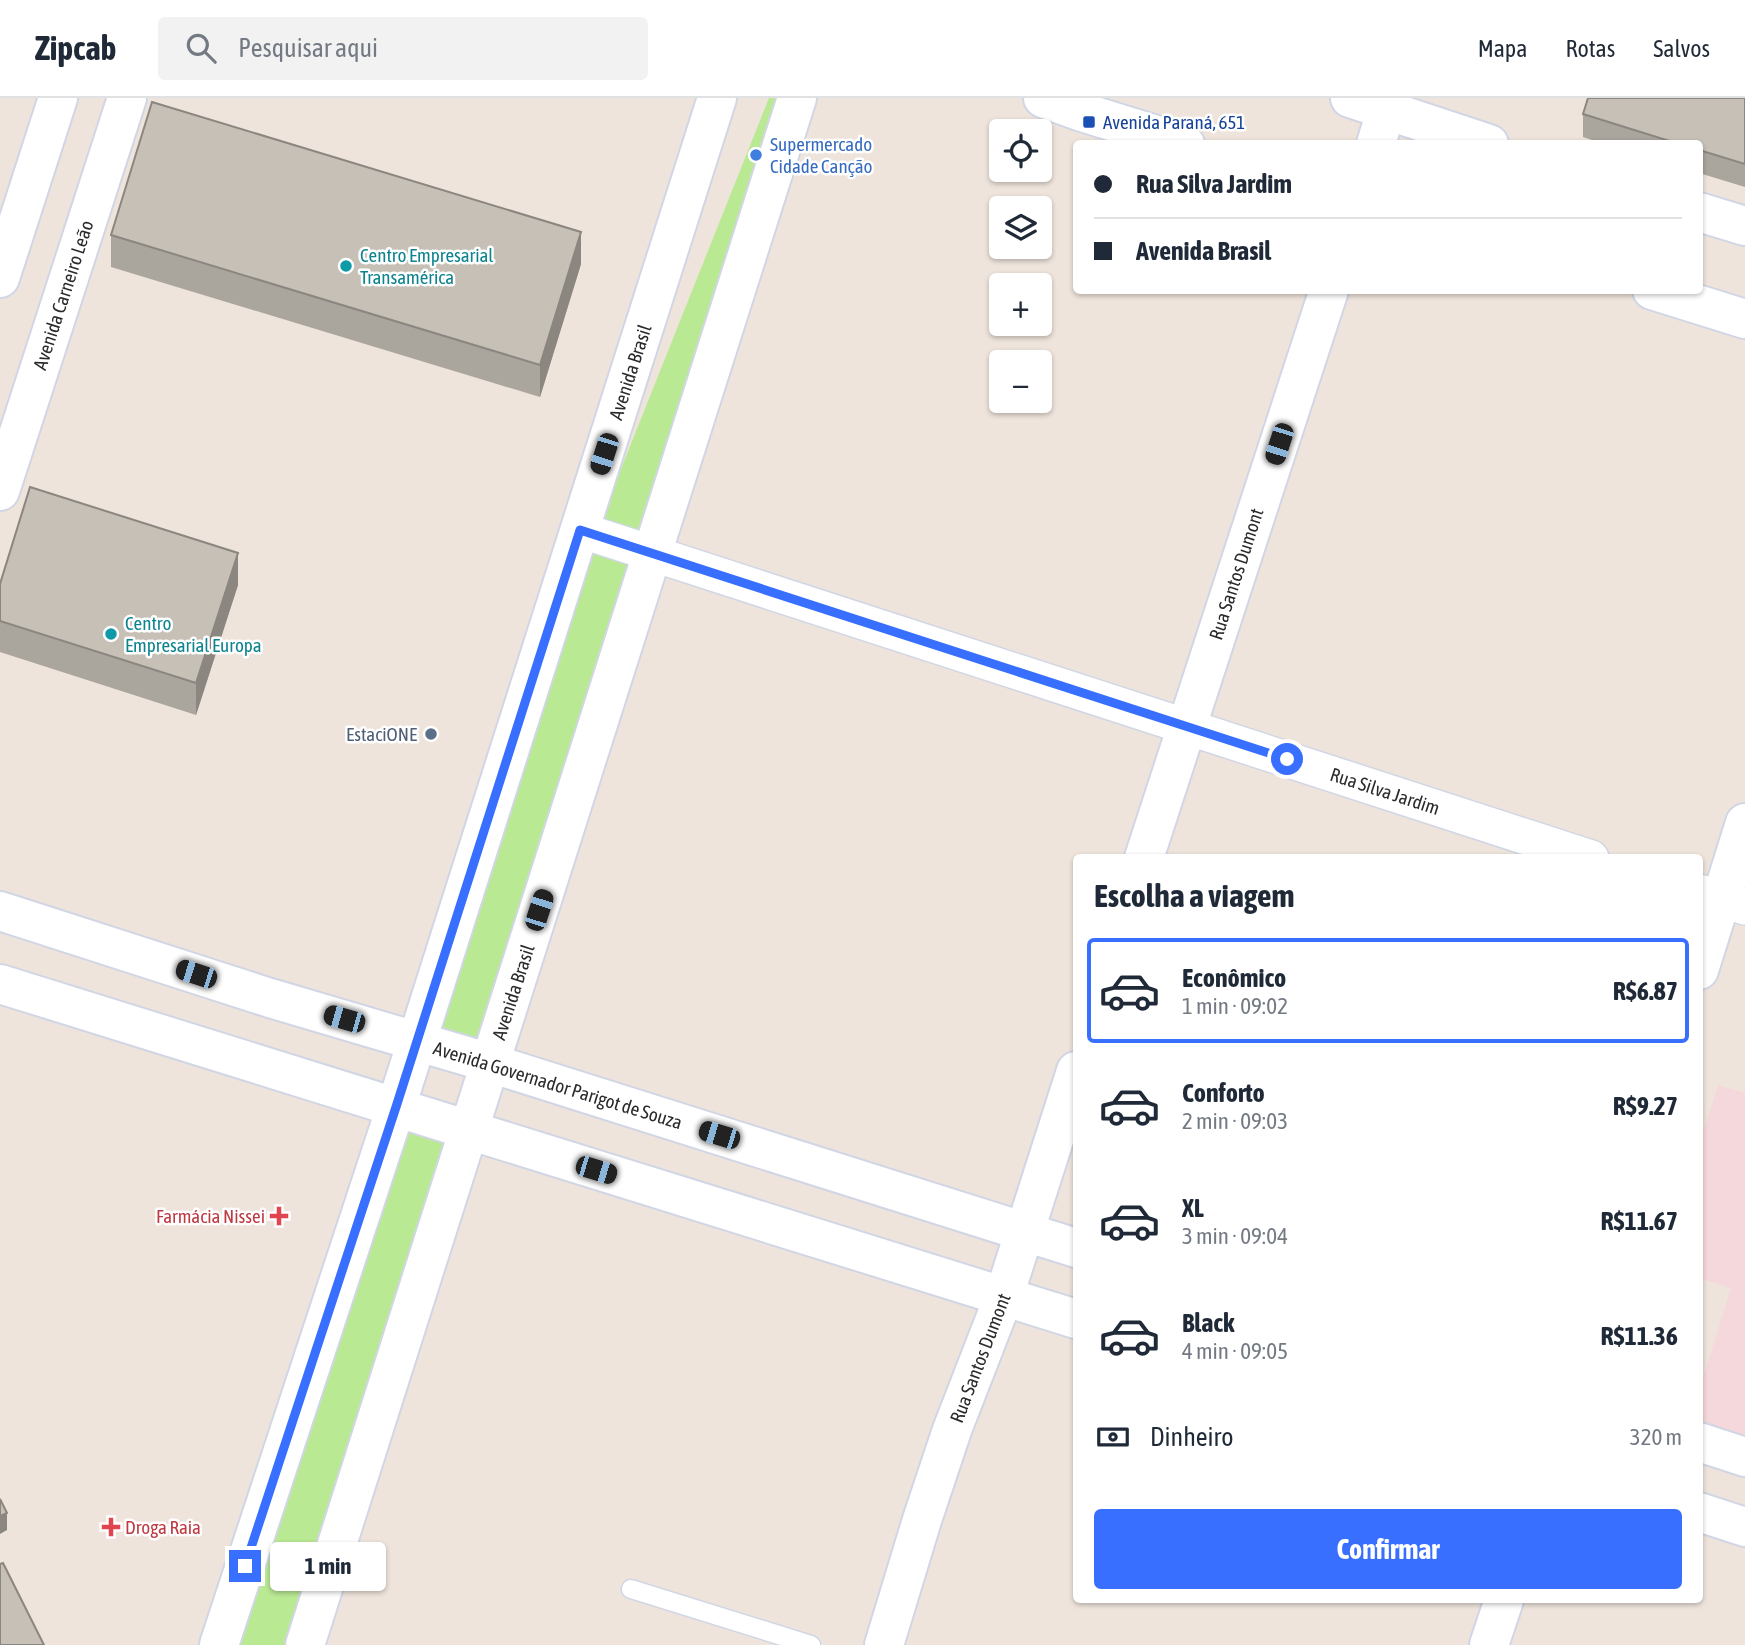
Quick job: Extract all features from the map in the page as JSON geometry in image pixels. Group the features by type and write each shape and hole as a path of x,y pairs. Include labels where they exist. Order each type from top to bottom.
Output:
{"main road":[{"path":"0,278 58,98"},
{"name":"Avenida Carneiro Leão","path":"0,491 127,98"},
{"name":"Avenida Brasil","path":"219,1645 396,1107 717,98"},
{"name":"Avenida Brasil","path":"305,1645 797,98"},
{"path":"1350,98 1384,117 1473,140"},
{"path":"1054,100 1082,112 1172,140"},
{"path":"1703,213 1745,226"},
{"name":"Rua Santos Dumont","path":"1145,854 1328,294"},
{"path":"1665,294 1745,319"},
{"path":"1703,958 1745,823"},
{"name":"Avenida Governador Parigot de Souza","path":"0,911 270,998 490,1063 1073,1247"},
{"path":"0,984 1073,1318"},
{"name":"Rua Santos Dumont","path":"884,1645 953,1430 1004,1296 1073,1080"},
{"path":"1703,1443 1745,1457"},
{"path":"1703,1513 1745,1527"},
{"path":"1489,1645 1503,1603"}],"street":[{"name":"Rua Silva Jardim","path":"580,530 1579,854"}],"lane":[{"path":"631,1590 811,1645"}],"shaded area":[{"path":"1718,1085 1745,1093 1745,1437 1703,1424 1703,1378 1731,1288 1703,1279 1703,1132"}],"green space":[{"path":"769,98 776,98 637,548 473,1058 433,1046 595,534"},
{"path":"413,1113 456,1126 289,1645 240,1645"}],"building":[{"path":"1588,98 1745,98 1745,164 1703,151 1703,140 1666,140 1583,114"},
{"name":"Centro Empresarial Transamérica","path":"152,102 581,232 540,365 111,235"},
{"name":"Centro Empresarial Europa","path":"30,487 238,553 196,683 0,621 0,584"},
{"path":"0,1499 7,1513 0,1516"},
{"path":"3,1563 44,1645 0,1645 0,1564"}],"place":[{"name":"Avenida Paraná, 651","path":"1089,122"},
{"name":"Supermercado Cidade Canção","path":"756,155"},
{"name":"Centro Empresarial Transamérica","path":"346,266"},
{"name":"Centro Empresarial Europa","path":"111,634"},
{"name":"EstaciONE","path":"431,734"},
{"name":"Farmácia Nissei","path":"279,1216"},
{"name":"Droga Raia","path":"111,1527"}],"route":[{"path":"245,1566 396,1107 580,530 1287,759"}]}
